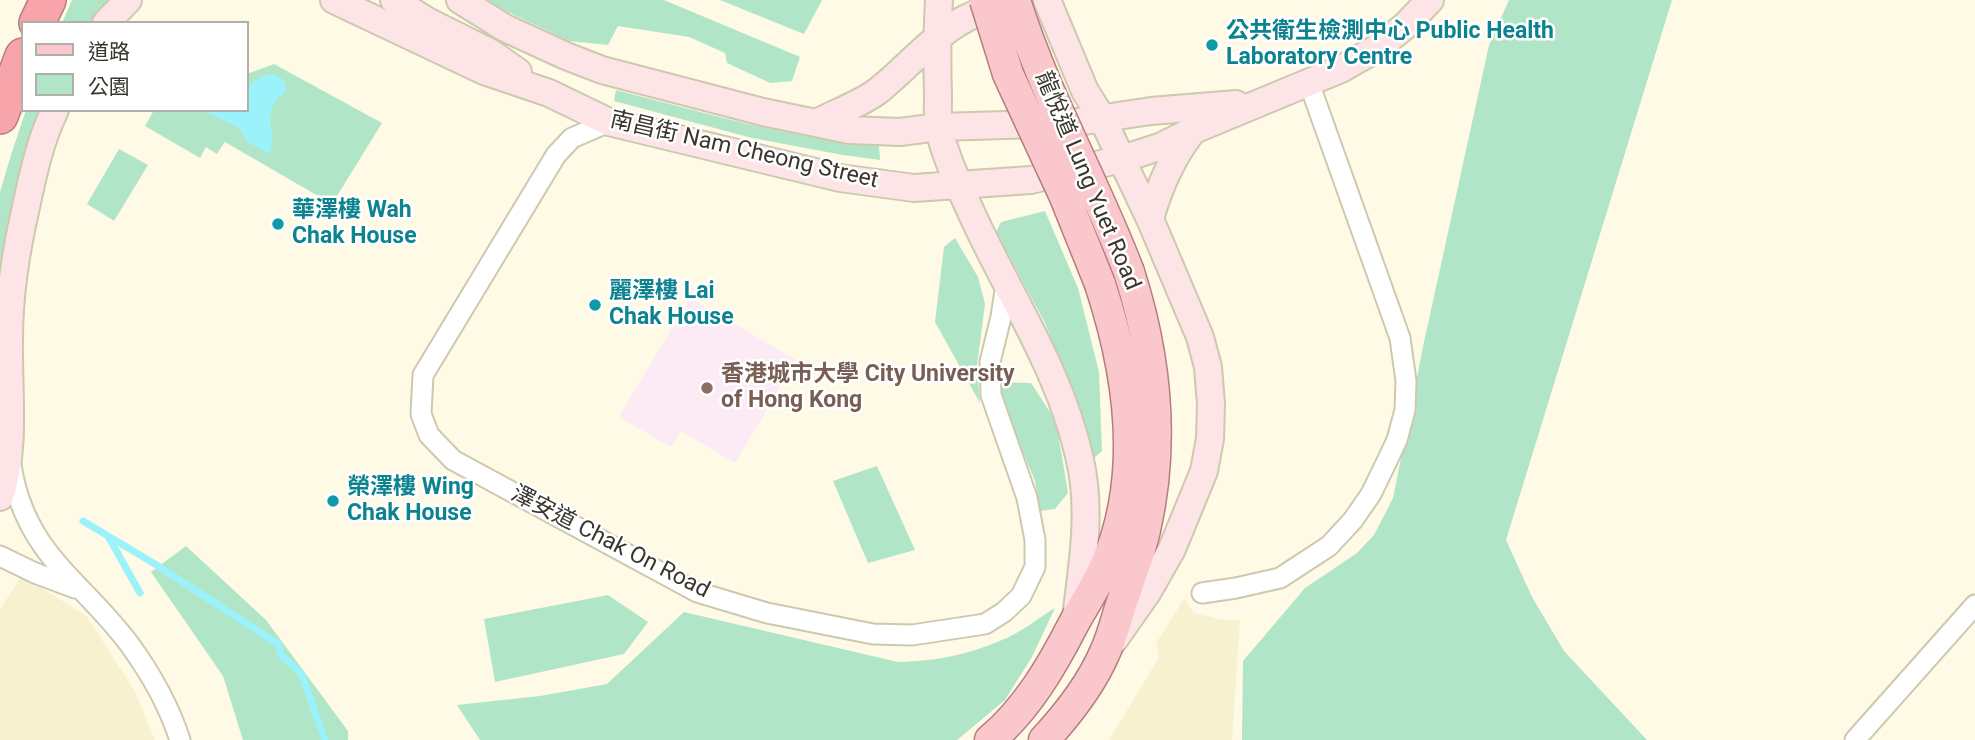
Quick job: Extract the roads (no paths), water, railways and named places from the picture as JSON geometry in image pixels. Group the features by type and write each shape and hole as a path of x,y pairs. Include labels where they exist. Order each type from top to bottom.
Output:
{"highway":[{"path":"38,21 48,0"},
{"path":"0,116 21,62"}],"main road":[{"path":"108,21 128,0"},
{"name":"南昌街 Nam Cheong Street","path":"334,0 484,71 549,93 609,122 840,178 914,188 1031,180 1122,159 1162,146 1341,69 1376,49 1405,26 1430,0"},
{"name":"南昌街 Nam Cheong Street","path":"394,0 427,22 491,54 549,93"},
{"name":"南昌街 Nam Cheong Street","path":"410,0 505,28"},
{"name":"南昌街 Nam Cheong Street","path":"460,0 505,28 603,70 763,112 849,130 890,132 939,127 1071,123 1151,111 1266,101"},
{"name":"龍悅道 Lung Yuet Road","path":"939,0 936,39 939,127 958,184 980,233 1048,365 1073,431 1080,459 1086,510 1076,620"},
{"name":"龍悅道 Lung Yuet Road","path":"985,0 1008,74 1065,197 1112,319 1126,392 1129,426 1128,462 1119,527 1108,560 1047,672 1025,703 990,740"},
{"name":"龍悅道 Lung Yuet Road","path":"1015,0 1037,62 1098,196 1129,272 1146,332 1154,382 1156,429 1154,472 1146,530 1106,650 1095,673 1076,701 1044,740"},
{"path":"816,122 877,92 936,39 970,15 983,10 1049,6"},
{"name":"龍悅道 Lung Yuet Road","path":"1049,6 1085,90 1102,118 1150,219 1200,337 1208,367 1210,439 1204,471 1172,549 1147,593 1106,650"},
{"path":"0,498 7,467 9,335 15,256 36,160 54,112"},
{"path":"1150,219 1157,193 1171,162 1194,130"}],"street":[{"path":"1202,593 1236,589 1280,578 1329,546 1353,520 1371,494 1396,440 1405,410 1400,338 1309,83"},
{"name":"澤安道 Chak On Road","path":"609,122 572,138 556,155 424,374 421,414 429,435 453,460 697,592 767,613 873,634 912,635 985,624 1021,596 1035,567 1035,540 1027,498 991,395 990,362 1002,317 1006,284"},
{"path":"8,450 13,483 31,528 59,568 130,645 172,714 180,740"},
{"path":"0,556 35,573 79,589"},
{"path":"1855,740 1975,605"}],"water":[{"path":"274,74 284,80 286,90 271,109 272,142 269,154 246,141 240,128 206,112 248,112 248,84 262,76"}],"waterway":[{"path":"83,521 278,644 281,655 301,673 325,740"},
{"path":"108,536 140,593"}],"place":[{"name":"公共衛生檢測中心 Public Health Laboratory Centre","path":"1212,45"},
{"name":"華澤樓 Wah Chak House","path":"278,224"},
{"name":"麗澤樓 Lai Chak House","path":"595,305"},
{"name":"香港城市大學 City University of Hong Kong","path":"707,388"},
{"name":"榮澤樓 Wing Chak House","path":"333,501"}]}
